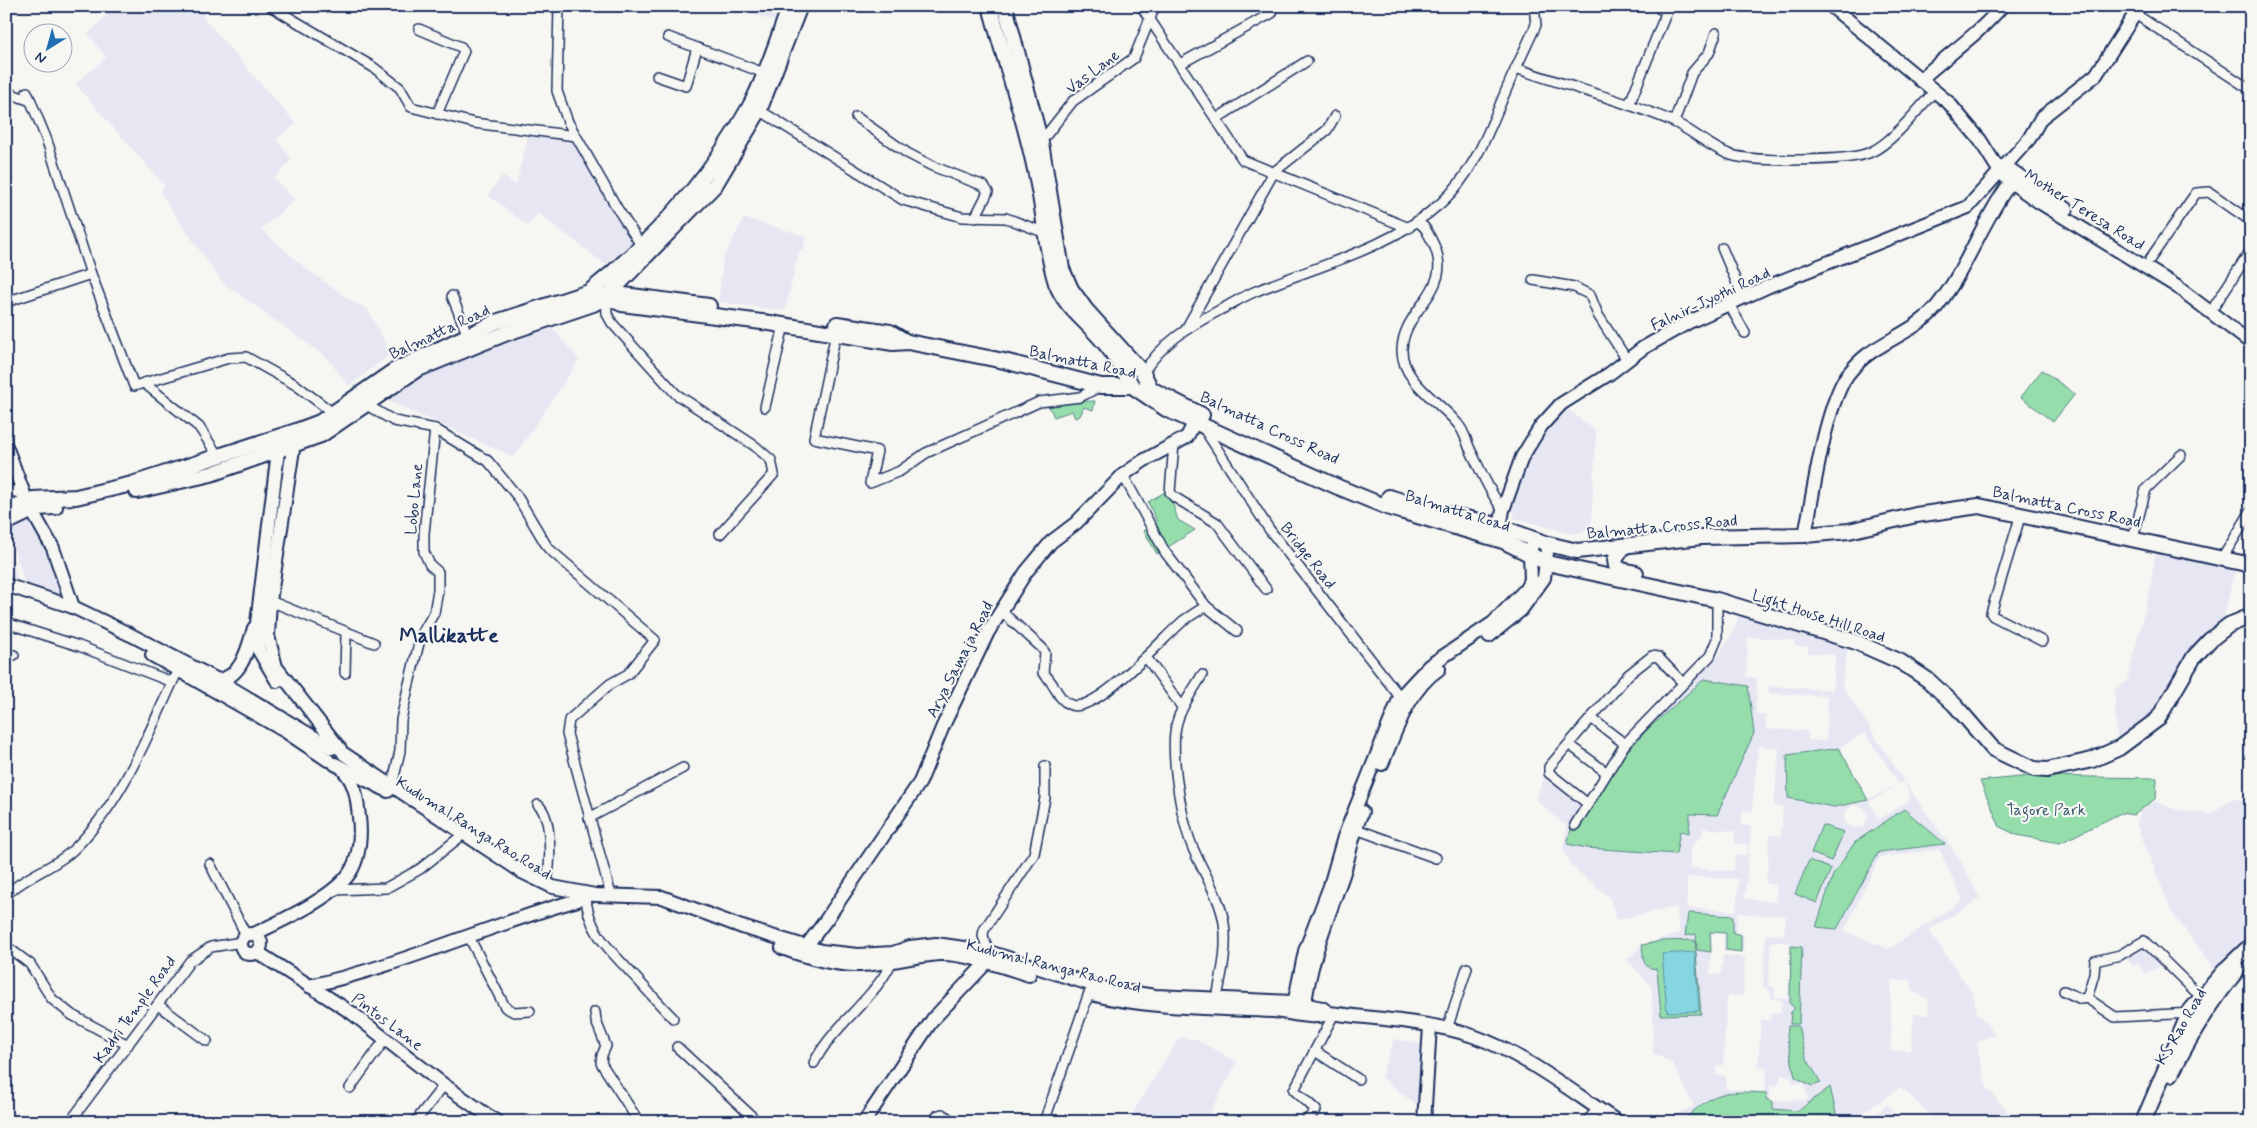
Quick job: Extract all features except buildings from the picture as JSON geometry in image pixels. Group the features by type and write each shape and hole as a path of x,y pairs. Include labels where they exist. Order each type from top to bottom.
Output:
{"main road":[{"path":"607,289 641,245 663,225 700,182 755,108 764,73 790,6"},
{"path":"6,523 28,503 75,506 211,474 279,443 293,446 322,435 416,370 507,333 593,304 716,185 755,108 800,6"},
{"path":"990,6 1035,146"},
{"path":"1005,6 1035,146 1044,232 1056,284 1066,304 1102,340 1121,365 1132,386"},
{"name":"Mother Teresa Road","path":"1830,6 1949,103 2003,169 2011,182 2042,198 2094,234 2176,286 2251,343"},
{"path":"1920,80 1944,58 1989,23 2002,6"},
{"name":"Falnir-Jyothi Road","path":"1500,527 1503,510 1522,457 1541,426 1561,404 1688,322 1968,207 2030,139 2041,118 2096,75 2137,10"},
{"name":"Balmatta Cross Road","path":"1035,146 1062,269 1071,289 1086,310 1141,371 1151,388 1198,414 1382,495 1438,512 1500,527 1548,544 1577,551 1701,536 1805,534 1849,531 1916,515 1970,506 1990,507 2223,557 2251,565"},
{"path":"2003,169 2042,198 2150,260 2251,332"},
{"path":"1805,534 1833,405 1844,379 1866,356 1918,324 1937,306 1967,260 1995,203 2011,182"},
{"name":"Balmatta Road","path":"607,289 622,304 784,325 893,342 908,342 1004,361 1101,386 1132,386 1166,409 1354,494 1411,514 1503,541 1547,563"},
{"name":"Balmatta Road","path":"6,512 33,499 76,496 132,484 218,456 279,443 296,431 320,422 395,370 496,322 589,292 607,289 627,296 890,332 908,342"},
{"path":"1132,386 1141,371"},
{"name":"Arya Samaja Road","path":"802,951 826,920 920,782 943,726 988,632 1026,572 1051,542 1076,523 1123,475 1143,461 1187,437 1198,423"},
{"path":"218,680 230,677 240,665 263,622 270,601 296,431"},
{"path":"279,443 259,651 270,674 336,756"},
{"path":"6,446 28,503 53,548 73,607"},
{"path":"1299,1008 1301,967 1354,809 1400,697 1429,666 1493,623 1525,590 1530,580 1530,554 1533,539"},
{"path":"1299,1008 1322,930 1343,873 1356,829 1407,706 1432,674 1506,624 1521,610 1544,578 1548,544"},
{"path":"1624,546 1615,560 1619,569 1671,580 1689,593"},
{"name":"Light House Hill Road","path":"1547,563 1717,600 1856,642 1901,662 1928,680 1954,705 1994,749 2034,769 2047,770 2092,760 2119,748 2158,719 2194,657 2229,625 2251,616"},
{"path":"6,585 73,607 180,665 218,680 336,756 392,786 522,872 546,884 583,896"},
{"name":"Kudumal Ranga Rao Road","path":"6,593 73,616 180,665 285,731 336,756 526,882 551,894 657,902 687,911 711,923 845,964 892,961 941,954 988,957 1089,994 1122,1002 1164,1008 1215,1010 1274,1011 1299,1008"},
{"name":"Kadri Temple Road","path":"248,937 276,926 334,890 352,870 358,851 360,828 353,781 336,756"},
{"path":"310,986 343,979 583,896 662,897 802,951 858,955 893,953 910,947 936,944 1102,988 1154,996 1217,997 1299,1008 1322,1008 1328,1015 1447,1029 1472,1035 1500,1047 1618,1122"},
{"name":"Pintos Lane","path":"248,937 261,941 257,952 386,1038 444,1085 497,1122"},
{"path":"2143,1122 2196,1015 2202,998 2227,968 2251,945"},
{"name":"KS Rao Road","path":"2151,1122 2158,1102 2187,1041 2196,1015 2251,955"},
{"path":"864,1122 934,1019 988,957"},
{"path":"1424,1122 1430,1026"}],"street":[{"path":"270,6 373,67 400,88 412,107 474,123 576,136"},
{"path":"559,6 557,91 576,136 641,245"},
{"path":"1141,6 1243,160 1409,228"},
{"name":"Vas Lane","path":"1035,146 1073,101 1134,58 1155,6"},
{"path":"1141,371 1154,356 1187,327 1253,292 1354,255 1409,228 1442,202 1468,172 1482,148 1494,115 1536,25 1534,6"},
{"path":"2123,6 2137,10 2251,90"},
{"path":"1630,105 1663,7"},
{"path":"1180,64 1272,13"},
{"path":"419,29 461,47 464,51 437,114"},
{"path":"1674,122 1692,72 1709,53 1716,34"},
{"path":"668,37 764,73"},
{"path":"657,76 686,86 697,48"},
{"path":"1216,119 1307,61"},
{"path":"1516,68 1630,105 1674,122 1729,155 1737,156 1795,159 1858,157 1872,152 1885,143 1934,92"},
{"path":"6,92 29,97 46,138 90,274 134,386 229,358 246,357 296,385 333,413"},
{"path":"755,108 903,200 952,215 975,218 1006,218 1044,232"},
{"path":"856,116 907,153 932,166 984,186 988,192 975,218"},
{"path":"1187,327 1274,172 1327,130 1335,116"},
{"path":"2150,260 2196,193 2209,192 2251,220"},
{"path":"1417,222 1423,225 1427,232 1440,264 1430,292 1404,334 1402,352 1407,372 1458,424 1490,493 1503,510"},
{"path":"1722,248 1743,298"},
{"path":"2215,305 2251,250"},
{"path":"6,302 90,274"},
{"path":"1533,280 1574,287 1590,296 1598,315 1627,360"},
{"path":"607,289 607,314 612,323 676,394 755,446 771,460 774,474 720,534"},
{"path":"452,296 468,336"},
{"path":"1729,304 1744,333"},
{"path":"766,406 784,325"},
{"path":"836,333 814,438 876,450 870,484 900,472 926,452 1039,402 1080,397 1101,386"},
{"path":"144,383 199,427 218,456"},
{"path":"365,404 394,421 435,429 488,461 517,496 548,548 655,640 628,674 610,684 569,720 567,734 610,895"},
{"name":"Bridge Road","path":"1198,423 1269,529 1400,697"},
{"name":"Lobo Lane","path":"392,786 400,751 402,720 408,688 421,635 434,613 438,590 438,572 430,565 424,552 424,533 435,429"},
{"path":"1174,444 1170,492 1174,497 1217,523 1266,589"},
{"path":"2133,538 2146,489 2181,455"},
{"path":"1123,475 1165,552 1206,606 1237,631"},
{"path":"6,489 28,503"},
{"path":"2223,557 2251,511"},
{"path":"2021,514 1991,613 1993,616 2042,641"},
{"path":"1575,825 1624,744 1710,656 1716,644 1717,600"},
{"path":"270,601 374,643"},
{"path":"1000,611 1042,648 1045,653 1043,673 1048,677 1063,700 1072,706 1085,705 1109,690 1184,620 1206,606"},
{"path":"6,623 79,646 172,682"},
{"path":"345,673 346,633"},
{"path":"1588,804 1548,772 1549,767 1570,745 1628,675 1654,655 1658,656 1683,683"},
{"path":"1146,657 1182,707"},
{"path":"6,895 79,844 131,774 180,665"},
{"path":"1202,675 1186,698 1176,723 1176,750 1180,797 1192,846 1209,882 1224,922 1226,946 1215,1010"},
{"path":"1591,718 1624,744"},
{"path":"1570,745 1607,773"},
{"path":"988,957 983,936 984,930 1034,854 1046,798 1045,766"},
{"path":"590,818 683,768"},
{"path":"538,805 545,812 548,828 549,866 546,884"},
{"path":"1356,829 1436,858"},
{"path":"334,890 386,888 420,869 460,837"},
{"path":"210,864 248,937"},
{"path":"583,896 595,930 606,948 673,1018"},
{"path":"468,935 505,1007 514,1012 530,1011"},
{"name":"Kadri Temple Road","path":"70,1122 190,961 212,947 248,937"},
{"path":"2087,998 2094,974 2095,961 2120,956 2144,941 2202,998"},
{"path":"6,946 30,964 52,999 59,1005 72,1015 128,1045"},
{"path":"814,1063 822,1049 892,961"},
{"path":"1447,1029 1467,968"},
{"path":"2064,991 2081,999 2087,998 2115,1017 2196,1015"},
{"path":"1044,1122 1089,994"},
{"path":"158,1005 207,1041"},
{"path":"595,1012 596,1021 606,1046 601,1063 639,1122"},
{"path":"1305,1122 1316,1110 1294,1090 1316,1051 1328,1015"},
{"path":"350,1088 386,1038"},
{"path":"676,1047 758,1122"},
{"path":"1316,1051 1358,1080"},
{"path":"415,1122 444,1085"},
{"path":"1586,1122 1598,1109"},
{"path":"934,1122 938,1115 942,1114 955,1122"}],"shaded area":[{"path":"96,6 210,6 203,17 296,124 276,139 292,160 274,178 295,200 261,229 305,268 356,304 367,308 391,354 349,386 326,357 222,282 168,205 161,192 164,185 75,84 106,58 88,34 107,15"},
{"path":"726,6 780,6 775,21"},
{"path":"529,133 575,138 635,240 606,265 538,213 528,226 488,195 502,176 516,185"},
{"path":"744,218 806,236 803,250 799,251 785,311 718,302 723,259"},
{"path":"549,324 579,360 514,457 388,401 430,370"},
{"path":"1565,407 1596,431 1591,530 1572,534 1514,518 1513,502 1529,456"},
{"path":"40,511 68,597 25,583 7,528"},
{"path":"6,535 18,581 14,583 6,581"},
{"path":"2156,551 2235,569 2223,622 2156,710 2117,737 2114,690 2127,681 2149,593"},
{"path":"1740,611 1848,647 1842,685 1904,781 1960,860 1980,899 1929,930 1973,994 1977,1013 1995,1034 1976,1043 1987,1088 2017,1122 1938,1122 1901,1087 1858,1116 1853,1122 1838,1122 1829,1088 1798,1111 1773,1109 1766,1099 1767,1094 1704,1101 1681,1122 1659,1122 1694,1106 1673,1064 1653,1053 1651,986 1627,960 1642,945 1680,933 1676,907 1616,920 1610,898 1570,865 1563,847 1567,827 1535,799 1546,774 1584,802 1618,758 1715,660 1733,633","holes":["1748,637 1794,640 1795,646 1808,647 1808,653 1835,655 1833,690 1769,686 1769,693 1828,696 1826,741 1808,740 1808,731 1766,729 1766,715 1756,714 1757,678 1746,677","1704,679 1748,686 1732,777 1717,815 1690,814 1688,833 1680,831 1608,774 1647,730","1865,733 1899,784 1868,799 1834,807 1787,755 1839,748","1758,746 1779,748 1774,806 1783,807 1781,836 1770,835 1766,883 1777,885 1775,902 1745,899 1751,826 1741,825 1742,810 1752,811","1904,781 1911,799 1879,819 1869,802","1853,805 1863,808 1867,813 1868,818 1864,827 1852,828 1844,822 1844,814","1904,809 1944,845 1879,852","1703,828 1734,831 1735,843 1748,845 1747,855 1736,855 1733,871 1690,868 1690,846 1693,846 1702,836","1939,849 1963,900 1889,949 1844,931 1880,857","1687,877 1739,879 1736,911 1687,908","1738,913 1786,916 1784,935 1766,934 1763,986 1770,991 1772,999 1782,1000 1781,1013 1771,1012 1770,1020 1761,1020 1758,1066 1767,1067 1765,1092 1726,1089 1726,1076 1716,1075 1717,1065 1723,1065 1727,995 1743,996 1745,957 1723,955 1721,974 1710,974 1712,933 1724,934 1723,951 1740,952 1726,950 1726,932 1710,932 1711,951 1698,950 1696,934 1685,936 1732,916 1733,934 1741,952 1743,952 1744,933 1736,932","1771,942 1791,942 1788,999 1775,998 1774,987 1768,986","1791,946 1802,947 1799,1024 1790,1024 1791,1012 1795,1008","1891,980 1911,980 1912,991 1928,999 1929,1015 1914,1014 1911,1050 1891,1051","1788,1026 1798,1026 1806,1057 1820,1082 1795,1077 1787,1037","1781,1075 1791,1076 1792,1084 1804,1083 1808,1100 1770,1101 1770,1086 1779,1084"]},
{"path":"2232,799 2251,800 2251,947 2215,980 2210,962 2172,913 2137,825 2140,812 2154,801 2174,809 2210,815"},
{"path":"2145,943 2161,966 2145,974 2138,964 2134,966 2129,962 2126,955"},
{"path":"1179,1038 1195,1039 1237,1062 1205,1122 1127,1122"},
{"path":"1394,1039 1423,1044 1425,1053 1422,1109 1381,1077"},
{"path":"1887,1104 1900,1122 1868,1122"}],"green space":[{"path":"2042,370 2075,394 2053,422 2021,397"},
{"path":"1095,401 1093,410 1084,407 1080,416 1075,418 1072,411 1054,417 1049,406 1058,402"},
{"path":"1168,490 1178,520 1195,530 1157,554 1144,531 1157,522 1148,502"},
{"path":"1704,679 1748,686 1754,733 1717,815 1690,814 1689,833 1680,831 1676,854 1587,848 1567,844 1575,815 1586,807 1624,755 1647,730"},
{"path":"1839,748 1868,800 1834,807 1788,798 1787,755"},
{"name":"Tagore Park","path":"2030,776 2157,778 2156,798 2134,815 2121,813 2060,843 2017,835 2000,827 1980,781"},
{"path":"1904,809 1945,844 1879,852 1837,929 1816,927 1833,875 1855,842"},
{"path":"1822,825 1844,832 1831,861 1811,853"},
{"path":"1809,860 1831,869 1817,903 1795,894"},
{"path":"1688,913 1733,916 1733,933 1741,935 1741,952 1726,950 1726,933 1710,932 1711,952 1697,950 1696,934 1685,936"},
{"path":"1695,940 1701,1014 1661,1015 1657,969 1648,967 1644,962 1642,945 1661,941"},
{"path":"1791,946 1802,947 1799,1024 1790,1024 1791,1012 1795,1008 1790,1004"},
{"path":"1788,1026 1798,1026 1806,1057 1821,1083 1812,1086 1795,1077 1787,1037"},
{"path":"1830,1087 1838,1122 1681,1122 1703,1104 1720,1095 1739,1092 1767,1093 1766,1099 1773,1102 1773,1109 1798,1111"}],"water":[{"path":"1695,952 1699,1011 1667,1012 1662,954"}],"district":[{"name":"Mallikatte","path":"449,635"}]}
